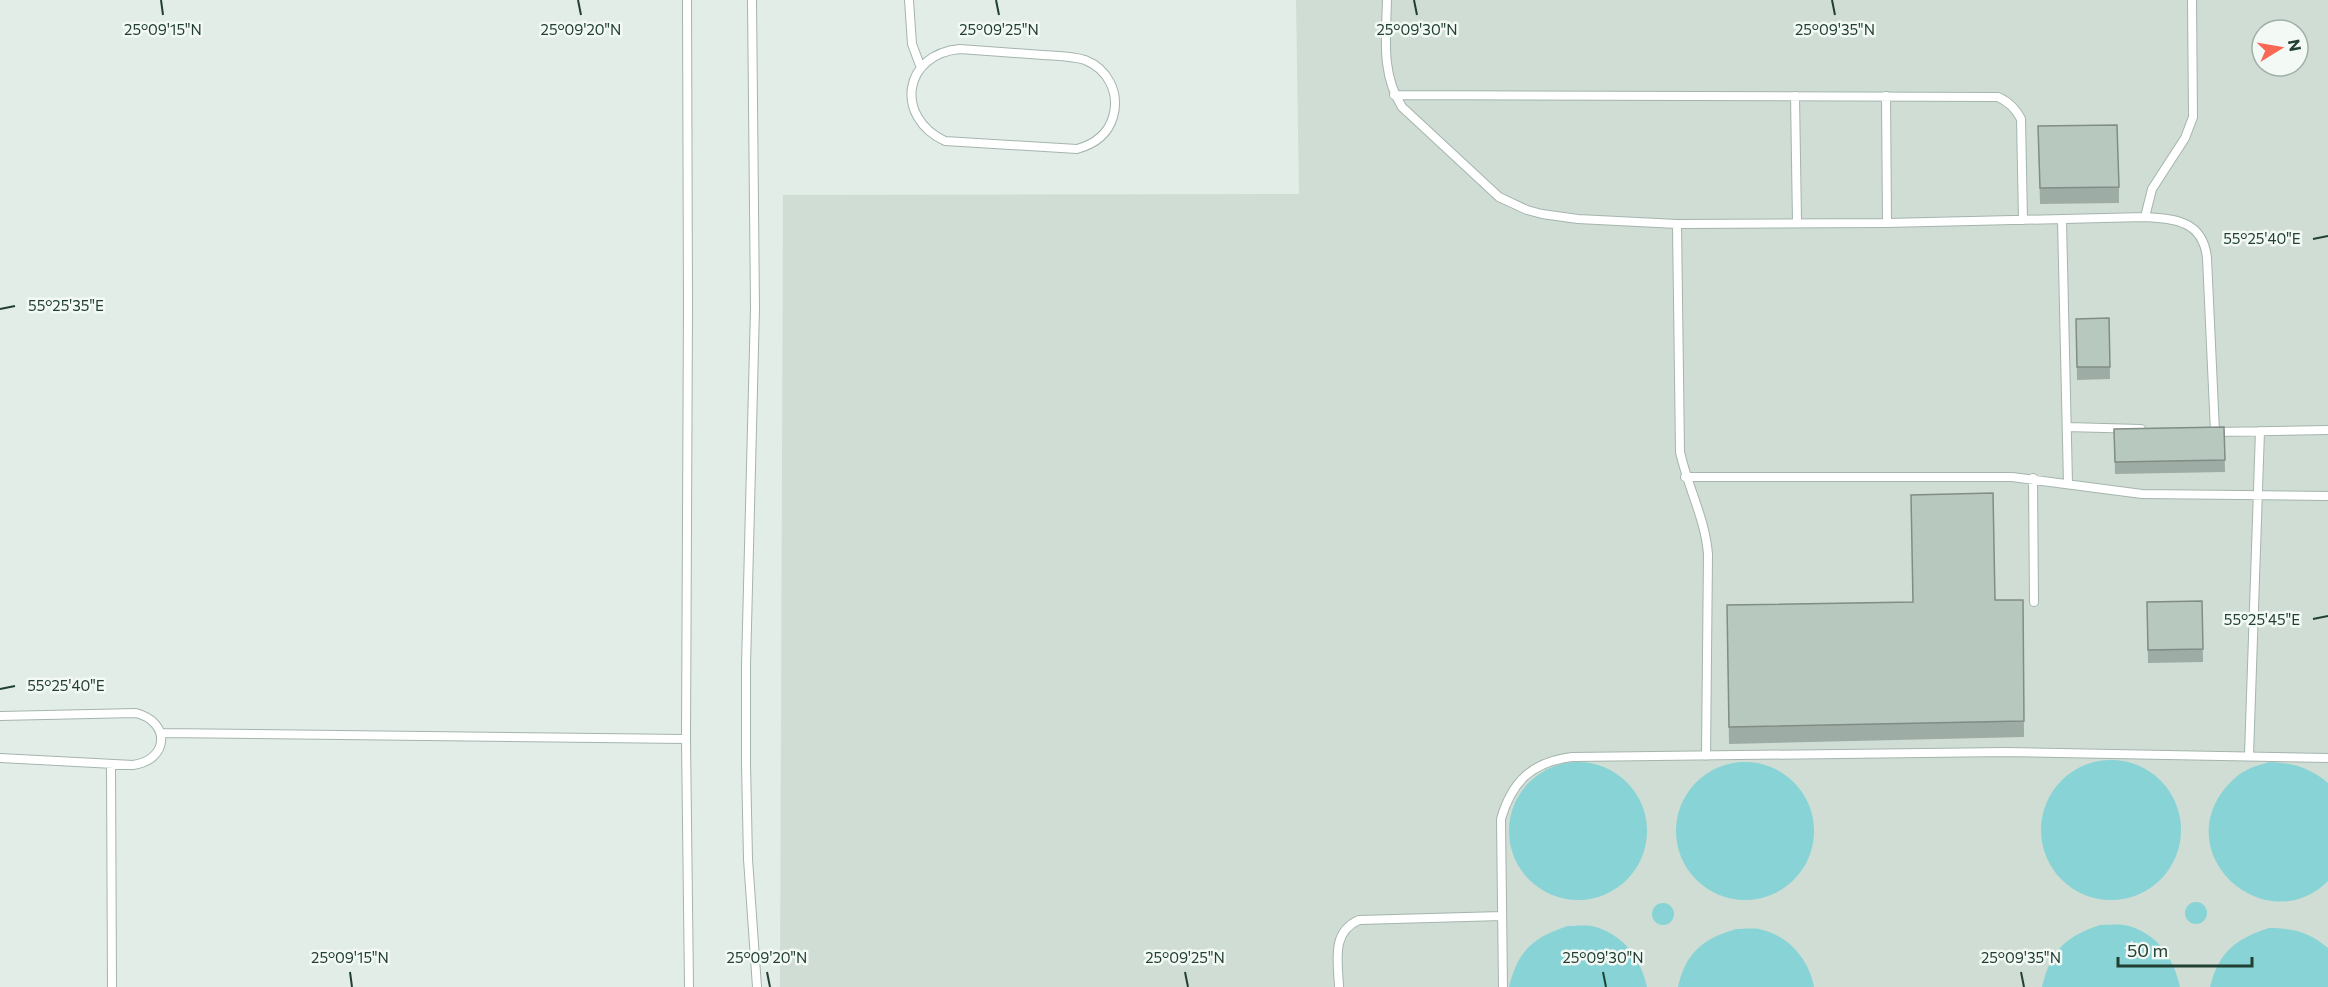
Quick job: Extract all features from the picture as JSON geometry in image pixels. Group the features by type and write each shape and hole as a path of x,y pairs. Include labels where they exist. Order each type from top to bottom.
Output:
{"lane":[{"path":"687,0 686,739 689,987"},
{"path":"752,0 755,308 746,666 746,762 748,859 757,987"},
{"path":"909,0 912,44 921,68 914,81 911,96 914,111 921,124 931,134 945,141 1077,149 1098,140 1111,123 1115,112 1116,101 1109,80 1093,64 1083,60 960,50 938,54 921,68"},
{"path":"1387,0 1386,62 1388,79 1394,95 1412,118 1487,186 1512,204 1542,214 1578,219 1677,224 1887,223 2145,217 2166,218 2192,227 2201,236 2206,246 2215,432"},
{"path":"2145,217 2152,189 2185,138 2193,117 2192,0"},
{"path":"1394,95 1998,97 2008,101 2016,109 2021,119 2023,220"},
{"path":"1795,96 1797,222"},
{"path":"1886,96 1887,223"},
{"path":"2062,220 2068,484"},
{"path":"1677,224 1680,452 1685,477 1706,533 1708,555 1706,756"},
{"path":"2067,427 2147,429"},
{"path":"2204,431 2328,430"},
{"path":"2249,755 2260,431"},
{"path":"1685,477 1992,476 2033,478 2092,489 2142,494 2328,496"},
{"path":"2033,478 2034,603"},
{"path":"0,716 136,713 147,716 161,733 161,745 155,756 145,763 111,764 0,758"},
{"path":"161,733 686,739"},
{"path":"1503,987 1502,819 1506,803 1514,788 1525,775 1547,762 1572,757 2007,752 2328,758"},
{"path":"111,764 112,987"},
{"path":"1339,987 1338,945 1340,936 1352,923 1359,920 1502,916"}],"shaded area":[{"path":"1296,0 2328,0 2328,987 780,987 783,195 1299,194"}],"water":[{"path":"2111,760 2138,766 2150,772 2160,781 2169,791 2175,803 2181,830 2175,857 2169,869 2160,879 2150,888 2138,894 2111,900 2084,894 2072,888 2062,879 2053,869 2047,857 2041,830 2047,803 2053,791 2062,781 2072,772 2084,766"},
{"path":"1578,762 1605,767 1617,773 1627,782 1636,792 1642,804 1647,831 1642,858 1636,870 1627,880 1617,889 1605,895 1578,900 1551,895 1539,889 1529,880 1520,870 1514,858 1509,831 1514,804 1520,792 1529,782 1539,773 1551,767"},
{"path":"1745,762 1772,767 1784,773 1794,782 1803,792 1809,804 1814,831 1809,858 1803,870 1794,880 1784,889 1772,895 1745,900 1718,895 1706,889 1696,880 1687,870 1681,858 1676,831 1681,804 1687,792 1696,782 1706,773 1718,767"},
{"path":"2269,762 2300,767 2328,783 2328,881 2305,897 2280,902 2257,897 2236,885 2220,867 2210,845 2210,821 2220,795 2239,775 2252,767"},
{"path":"2196,902 2204,905 2207,913 2204,921 2196,924 2188,921 2185,913 2188,905"},
{"path":"1663,903 1671,906 1674,914 1671,922 1663,925 1655,922 1652,914 1655,906"},
{"path":"2100,925 2124,925 2145,933 2162,947 2168,956 2180,987 2042,987 2050,963 2061,947 2077,935"},
{"path":"1568,926 1592,926 1612,934 1635,957 1647,987 1509,987 1517,964 1529,947 1545,935"},
{"path":"2269,928 2300,932 2328,948 2328,987 2210,987 2218,965 2230,948 2247,937"},
{"path":"1736,929 1759,929 1788,943 1802,958 1814,987 1678,987 1686,965 1698,949 1714,937"}],"building":[{"path":"2117,125 2119,187 2040,188 2038,126"},
{"path":"2109,318 2110,367 2077,367 2076,319"},
{"path":"2224,427 2225,460 2115,462 2114,429"},
{"path":"1993,493 1995,600 2023,600 2024,721 1729,727 1727,605 1913,602 1911,495"},
{"path":"2202,601 2203,649 2148,650 2147,602"}]}
